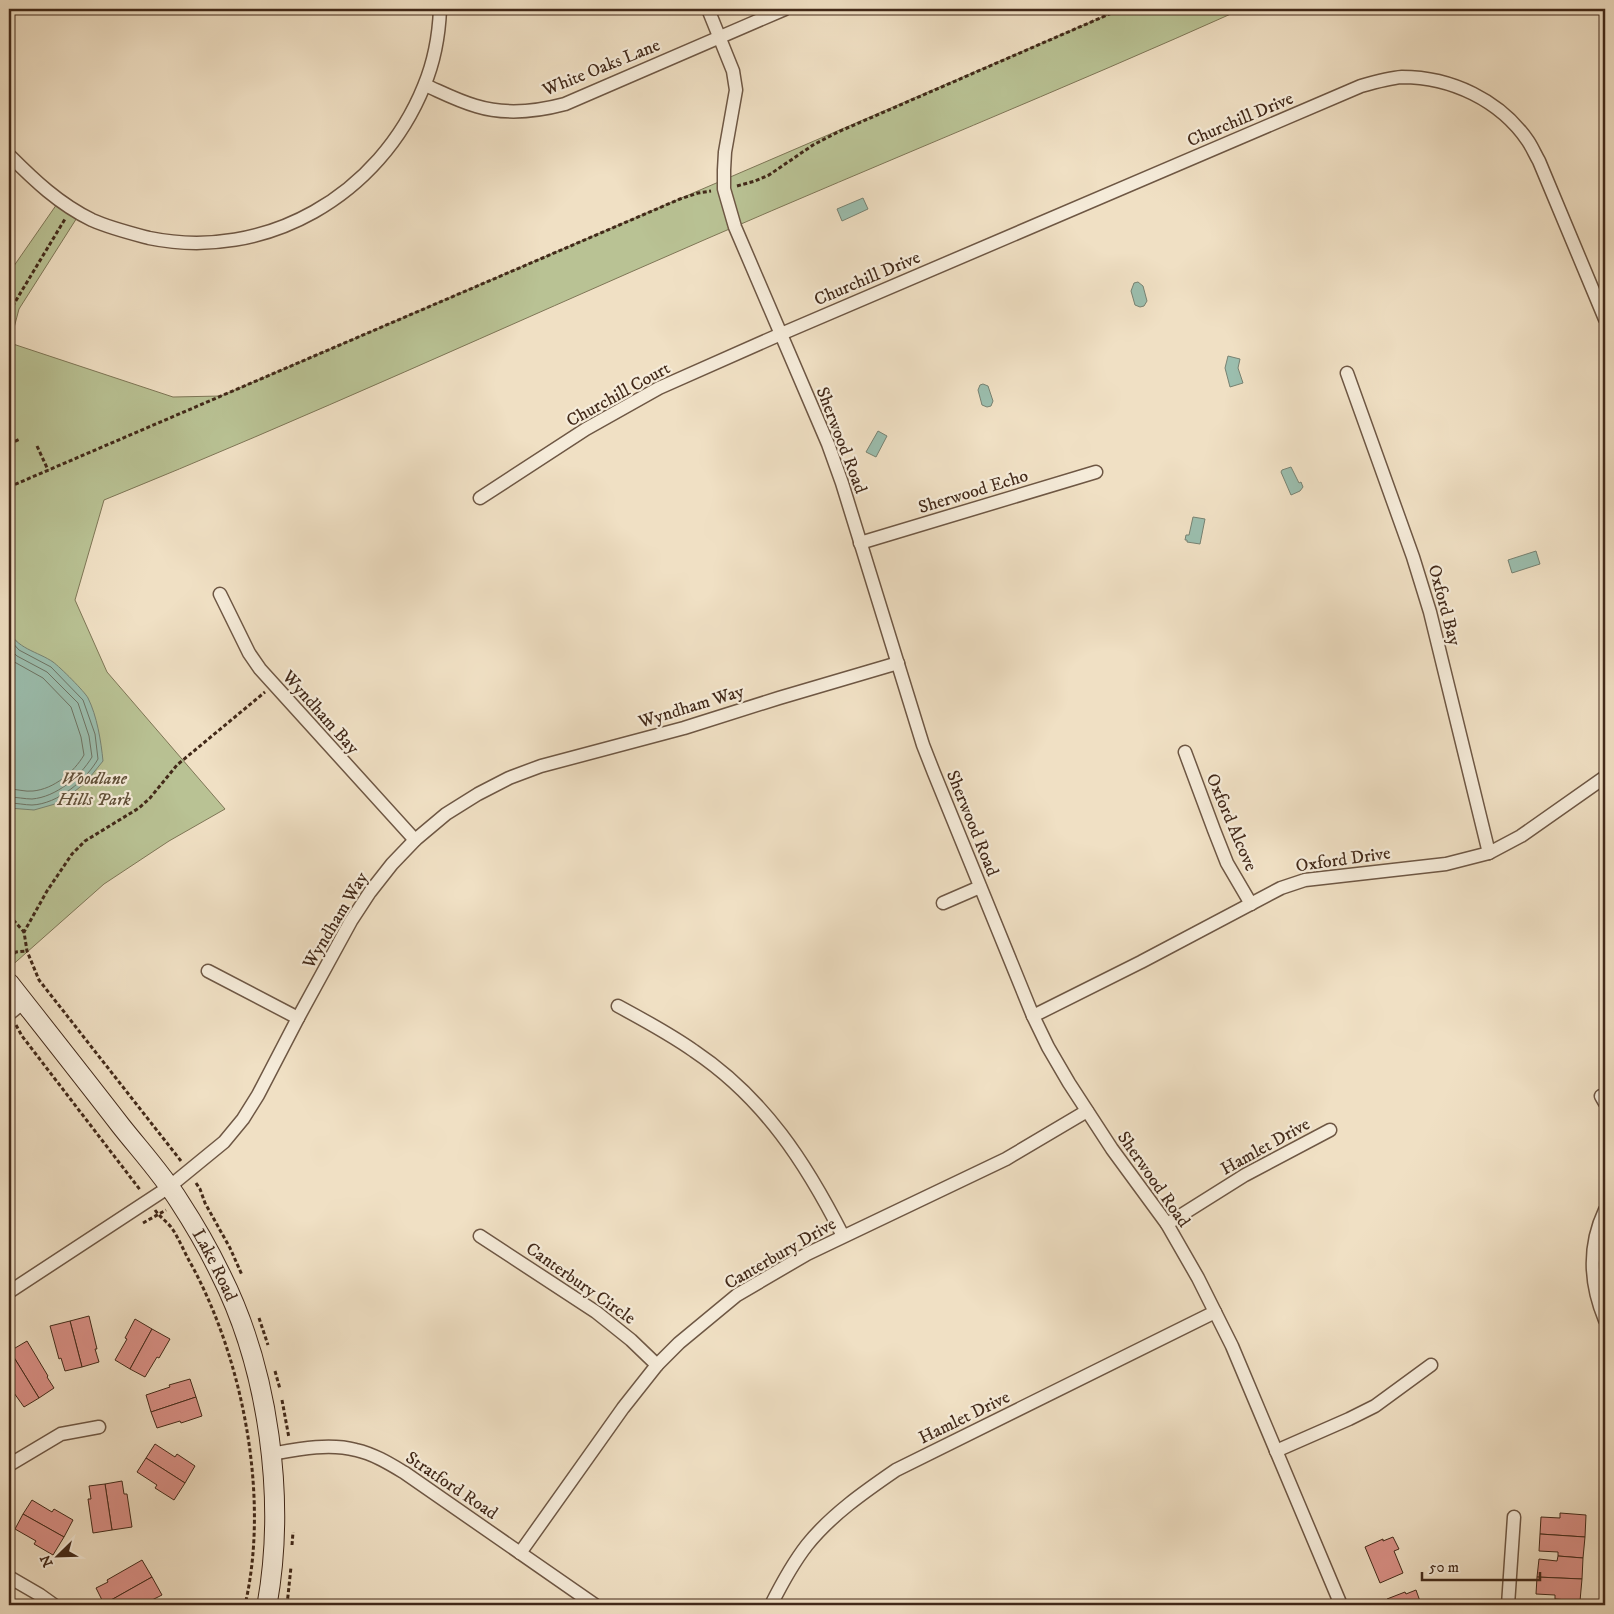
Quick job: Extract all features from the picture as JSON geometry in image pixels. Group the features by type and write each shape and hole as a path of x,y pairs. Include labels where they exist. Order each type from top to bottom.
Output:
{"street":[{"path":"9,155 31,178 50,194 71,208 112,228 162,240 191,243 221,242 271,232 297,222 322,208 374,166 393,142 412,114 425,85 434,55 440,9"},
{"name":"Sherwood Road","path":"708,9 732,71 736,90 725,152 724,189 735,227 828,444 842,483 926,752 1033,1016 1052,1054 1087,1111 1112,1149 1167,1224 1215,1312 1232,1346 1341,1605"},
{"name":"White Oaks Lane","path":"425,85 475,106 497,111 543,110 565,104 785,9"},
{"name":"Churchill Drive","path":"781,334 1361,86 1402,77 1426,79 1474,93 1494,106 1513,123 1528,141 1538,161 1605,318"},
{"name":"Churchill Court","path":"480,498 616,412 659,388 781,334"},
{"name":"Oxford Bay","path":"1347,373 1413,557 1430,612 1488,853"},
{"name":"Sherwood Echo","path":"860,543 1096,472"},
{"name":"Wyndham Bay","path":"220,594 249,653 274,686 415,840"},
{"name":"Wyndham Way","path":"9,1292 169,1187 224,1142 243,1119 258,1095 351,921 370,892 392,864 415,840 446,814 509,778 541,766 684,728 898,663"},
{"name":"Oxford Alcove","path":"1185,752 1228,863 1251,904"},
{"name":"Oxford Drive","path":"1033,1016 1141,962 1281,888 1305,880 1446,864 1488,853 1520,836 1605,777"},
{"path":"943,903 980,887"},
{"path":"208,971 298,1018"},
{"name":"Lake Road","path":"9,982 14,1010 169,1187 203,1240 221,1274 234,1305 256,1373 271,1454 275,1516 267,1605"},
{"path":"618,1006 695,1051 729,1078 754,1103 780,1132 806,1168 844,1236"},
{"name":"Canterbury Drive","path":"520,1553 623,1408 657,1365 679,1343 738,1295 807,1254 1006,1160 1087,1111"},
{"name":"Hamlet Drive","path":"1167,1224 1245,1175 1330,1130"},
{"path":"1605,1210 1594,1243 1593,1266 1595,1289 1605,1320"},
{"name":"Canterbury Circle","path":"480,1236 596,1312 631,1340 657,1365"},
{"name":"Hamlet Drive","path":"771,1605 807,1545 835,1516 863,1492 889,1475 1215,1312"},
{"path":"1276,1451 1375,1406 1432,1365"},
{"path":"9,1465 61,1434 98,1427"},
{"name":"Stratford Road","path":"271,1454 331,1447 356,1450 381,1459 405,1473 596,1605"},
{"path":"1508,1605 1514,1517"},
{"path":"9,1577 54,1605"}],"path":[{"path":"9,487 680,199 698,192 724,189 755,182 769,175 813,144 838,132 1121,9"},
{"path":"9,312 71,208"},
{"path":"9,444 20,440"},
{"path":"37,446 48,470"},
{"path":"24,932 47,890 72,854 85,841 139,808 150,798 177,765 274,686"},
{"path":"9,915 24,932 27,951 39,980 200,1189"},
{"path":"9,958 16,952 27,951"},
{"path":"14,1010 22,1036 158,1214 171,1227 199,1279 215,1314 236,1378 250,1457 253,1495 252,1556 245,1605"}],"green space":[{"name":"Woodlane Hills Park","path":"1121,9 1242,9 704,240 255,437 104,500 75,600 107,672 225,809 169,841 104,884 9,968 9,273 59,201 80,213 19,309 10,343 173,397 221,396"}],"water":[{"path":"863,198 868,209 842,221 837,209"},
{"path":"1138,282 1143,286 1147,301 1144,306 1140,307 1135,305 1131,291 1134,283"},
{"path":"1228,356 1240,359 1238,368 1243,383 1230,387 1225,368"},
{"path":"980,385 988,386 993,401 991,406 982,405 978,390"},
{"path":"878,431 887,436 876,457 866,452"},
{"path":"1291,467 1303,487 1300,491 1291,495 1281,472"},
{"path":"1193,517 1205,519 1200,544 1185,540 1186,535 1189,535"},
{"path":"1536,551 1540,564 1512,573 1508,560"},
{"path":"9,629 16,641 53,662 86,695 94,713 101,745 103,761 86,782 62,802 34,810 9,808"}],"building":[{"path":"89,1316 99,1362 82,1367 70,1321"},
{"path":"135,1319 152,1329 130,1369 115,1360 127,1339 125,1338"},
{"path":"70,1321 82,1367 65,1371 61,1358 59,1359 50,1326"},
{"path":"152,1329 170,1339 145,1377 130,1369"},
{"path":"27,1341 54,1388 39,1398 10,1351"},
{"path":"10,1351 39,1398 24,1407 9,1386"},
{"path":"190,1379 196,1397 151,1412 146,1395 170,1387 169,1385"},
{"path":"196,1397 202,1416 157,1428 151,1412"},
{"path":"155,1444 175,1457 177,1454 195,1466 185,1483 146,1458"},
{"path":"146,1458 185,1483 174,1500 155,1488 157,1485 137,1472"},
{"path":"122,1481 124,1494 127,1494 132,1527 112,1530 105,1484"},
{"path":"105,1484 112,1530 93,1533 88,1499 91,1499 89,1486"},
{"path":"32,1500 52,1512 54,1509 73,1520 64,1537 23,1514"},
{"path":"1560,1513 1586,1515 1585,1537 1540,1534 1541,1517 1560,1518"},
{"path":"23,1514 64,1537 53,1555 34,1544 36,1541 15,1529"},
{"path":"1540,1534 1585,1537 1583,1558 1558,1556 1558,1552 1539,1551"},
{"path":"1393,1537 1399,1549 1394,1551 1403,1573 1380,1583 1365,1547"},
{"path":"1558,1556 1583,1558 1582,1579 1537,1577 1539,1559 1557,1561"},
{"path":"142,1560 152,1577 104,1604 96,1588"},
{"path":"152,1577 162,1595 142,1605 104,1604"},
{"path":"1537,1577 1582,1579 1580,1601 1555,1599 1555,1595 1536,1594"},
{"path":"1416,1590 1421,1604 1418,1605 1390,1605 1387,1599 1405,1592 1406,1594"}]}
